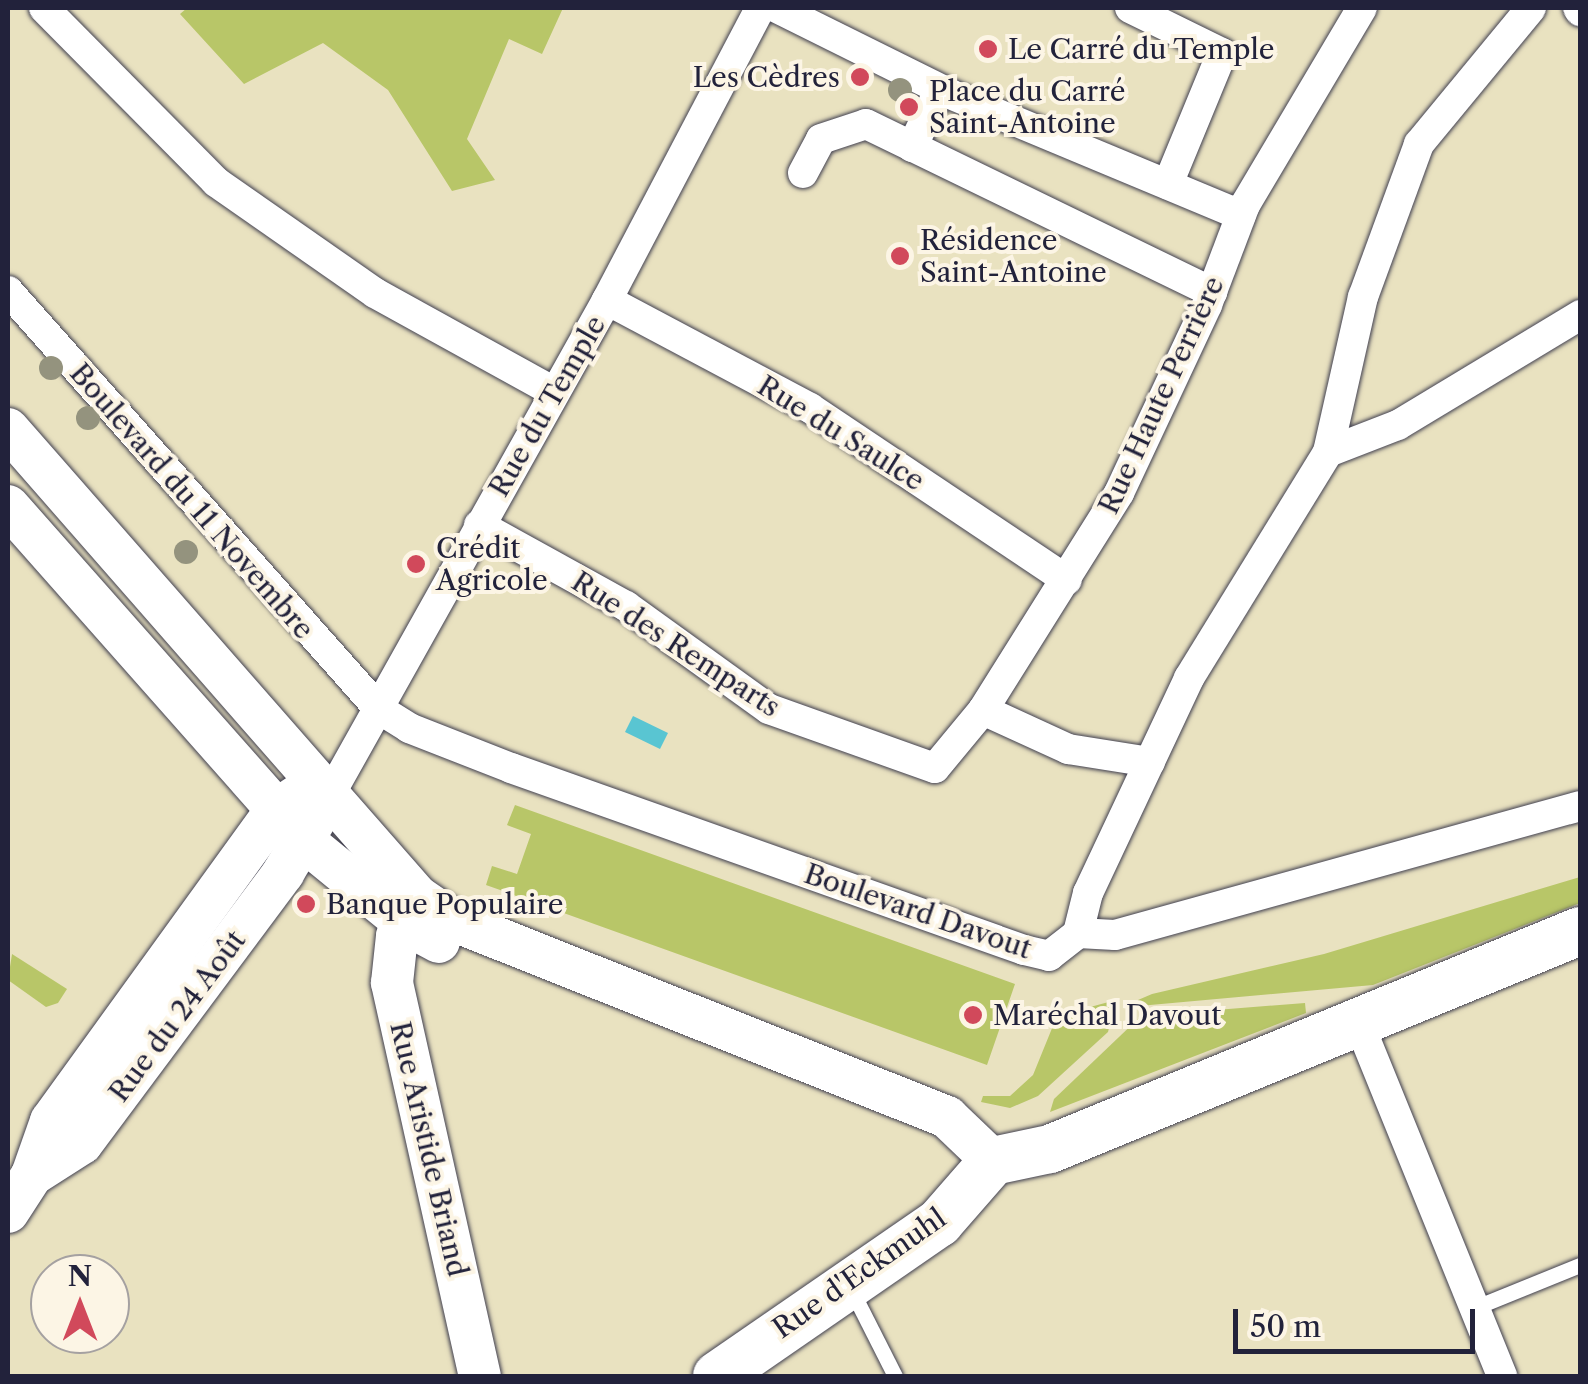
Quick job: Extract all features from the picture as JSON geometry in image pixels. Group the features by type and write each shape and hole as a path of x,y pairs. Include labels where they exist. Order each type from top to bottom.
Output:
{"main road":[{"path":"8,429 320,792 418,896 452,920 947,1117 993,1161"},
{"path":"8,506 289,825 407,924 558,993 993,1161 1050,1150 1580,930"},
{"name":"Rue du 24 Août","path":"8,1212 20,1167 82,1144 289,825 320,792"},
{"path":"407,924 452,920"},
{"name":"Rue Aristide Briand","path":"407,924 397,936 392,984 480,1376"},
{"name":"Rue d'Eckmuhl","path":"717,1376 939,1223 993,1161"}],"street":[{"path":"44,8 216,182 375,293 554,392"},
{"name":"Rue du Temple","path":"320,792 379,710 607,300 760,8"},
{"path":"776,8 940,89 1240,216"},
{"path":"1130,8 1222,53 1168,184"},
{"name":"Rue Haute Perrière","path":"934,768 983,710 1119,493 1212,292 1240,216 1362,8"},
{"path":"1078,933 1088,893 1189,678 1328,452 1363,296 1419,144 1531,8"},
{"path":"912,147 940,89"},
{"path":"803,173 821,139 866,124 1212,292"},
{"name":"Boulevard du 11 Novembre","path":"8,291 379,710"},
{"name":"Rue du Saulce","path":"607,300 810,408 1067,580"},
{"path":"1328,452 1398,425 1580,315"},
{"name":"Rue des Remparts","path":"479,525 626,606 769,710 934,768"},
{"name":"Boulevard Davout","path":"379,710 409,728 511,768 1048,956 1078,933 1115,935 1580,806"},
{"path":"983,710 1068,750 1150,762"},
{"path":"1358,1021 1502,1376"}],"lane":[{"path":"1474,1308 1580,1265"},
{"path":"848,1284 895,1376"}],"green space":[{"path":"187,8 563,8 542,54 509,39 467,139 495,180 452,191 388,90 323,43 244,84 180,14"},
{"path":"515,805 1015,984 987,1065 486,885 492,866 517,874 531,834 507,825"},
{"path":"1580,877 1580,903 1373,985 1139,1006 1138,1000 1152,994 1324,954"},
{"path":"12,954 67,989 58,1003 46,1007 8,980"},
{"path":"1116,1000 1108,1032 1038,1096 1010,1108 981,1102 983,1096 1010,1096 1033,1075 1057,1016"},
{"path":"1305,1003 1306,1013 1050,1112 1054,1099 1141,1016"}],"water":[{"path":"633,716 668,733 660,749 625,732"}],"place":[{"name":"Le Carré du Temple","path":"988,49"},
{"name":"Les Cèdres","path":"860,77"},
{"name":"Place du Carré Saint-Antoine","path":"909,107"},
{"name":"Résidence Saint-Antoine","path":"900,256"},
{"name":"Crédit Agricole","path":"416,564"},
{"name":"Banque Populaire","path":"306,904"},
{"name":"Maréchal Davout","path":"973,1015"}]}
